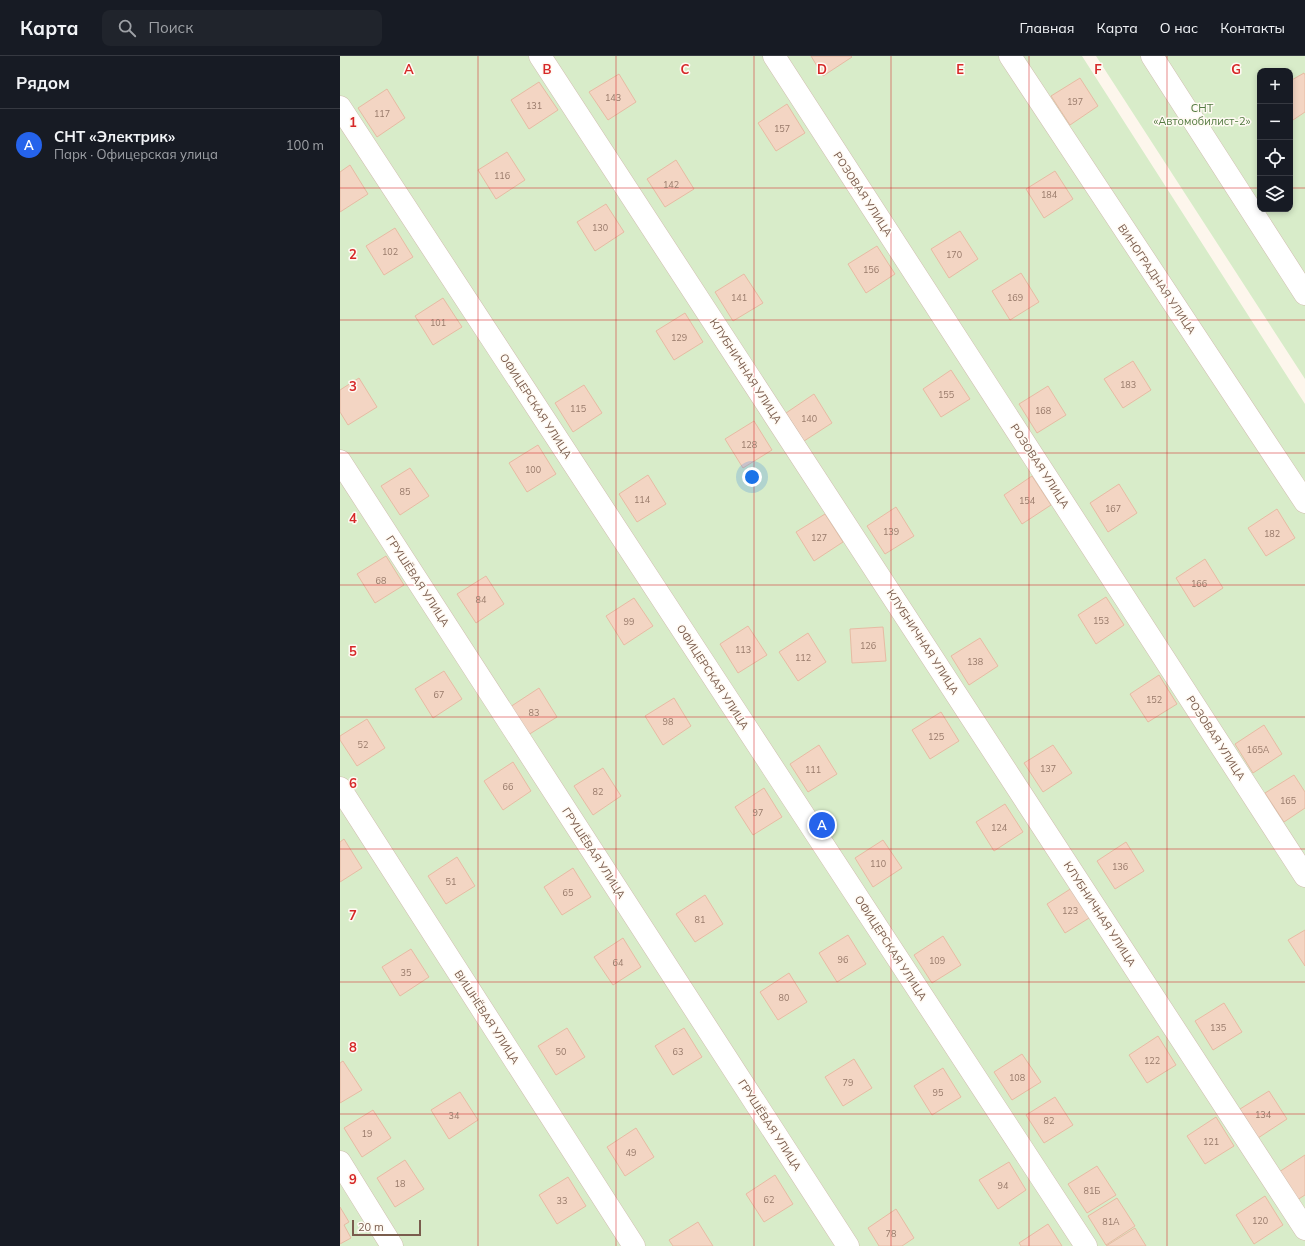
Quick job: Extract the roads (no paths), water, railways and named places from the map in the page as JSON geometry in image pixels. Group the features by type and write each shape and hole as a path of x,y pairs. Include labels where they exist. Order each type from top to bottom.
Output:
{"street":[{"name":"КЛУБНИЧНАЯ УЛИЦА","path":"540,56 1305,1229"},
{"name":"РОЗОВАЯ УЛИЦА","path":"774,56 1305,876"},
{"name":"ВИНОГРАДНАЯ УЛИЦА","path":"1010,56 1305,502"},
{"path":"1152,56 1305,294"},
{"name":"ОФИЦЕРСКАЯ УЛИЦА","path":"340,107 1086,1246"},
{"name":"ГРУШЁВАЯ УЛИЦА","path":"340,461 848,1246"},
{"name":"ВИШНЁВАЯ УЛИЦА","path":"340,788 634,1246"},
{"path":"340,1162 392,1246"}],"place":[{"name":"СНТ «Электрик»","path":"822,825"}],"park label":[{"name":"СНТ «Автомобилист-2»","path":"1202,114"}]}
